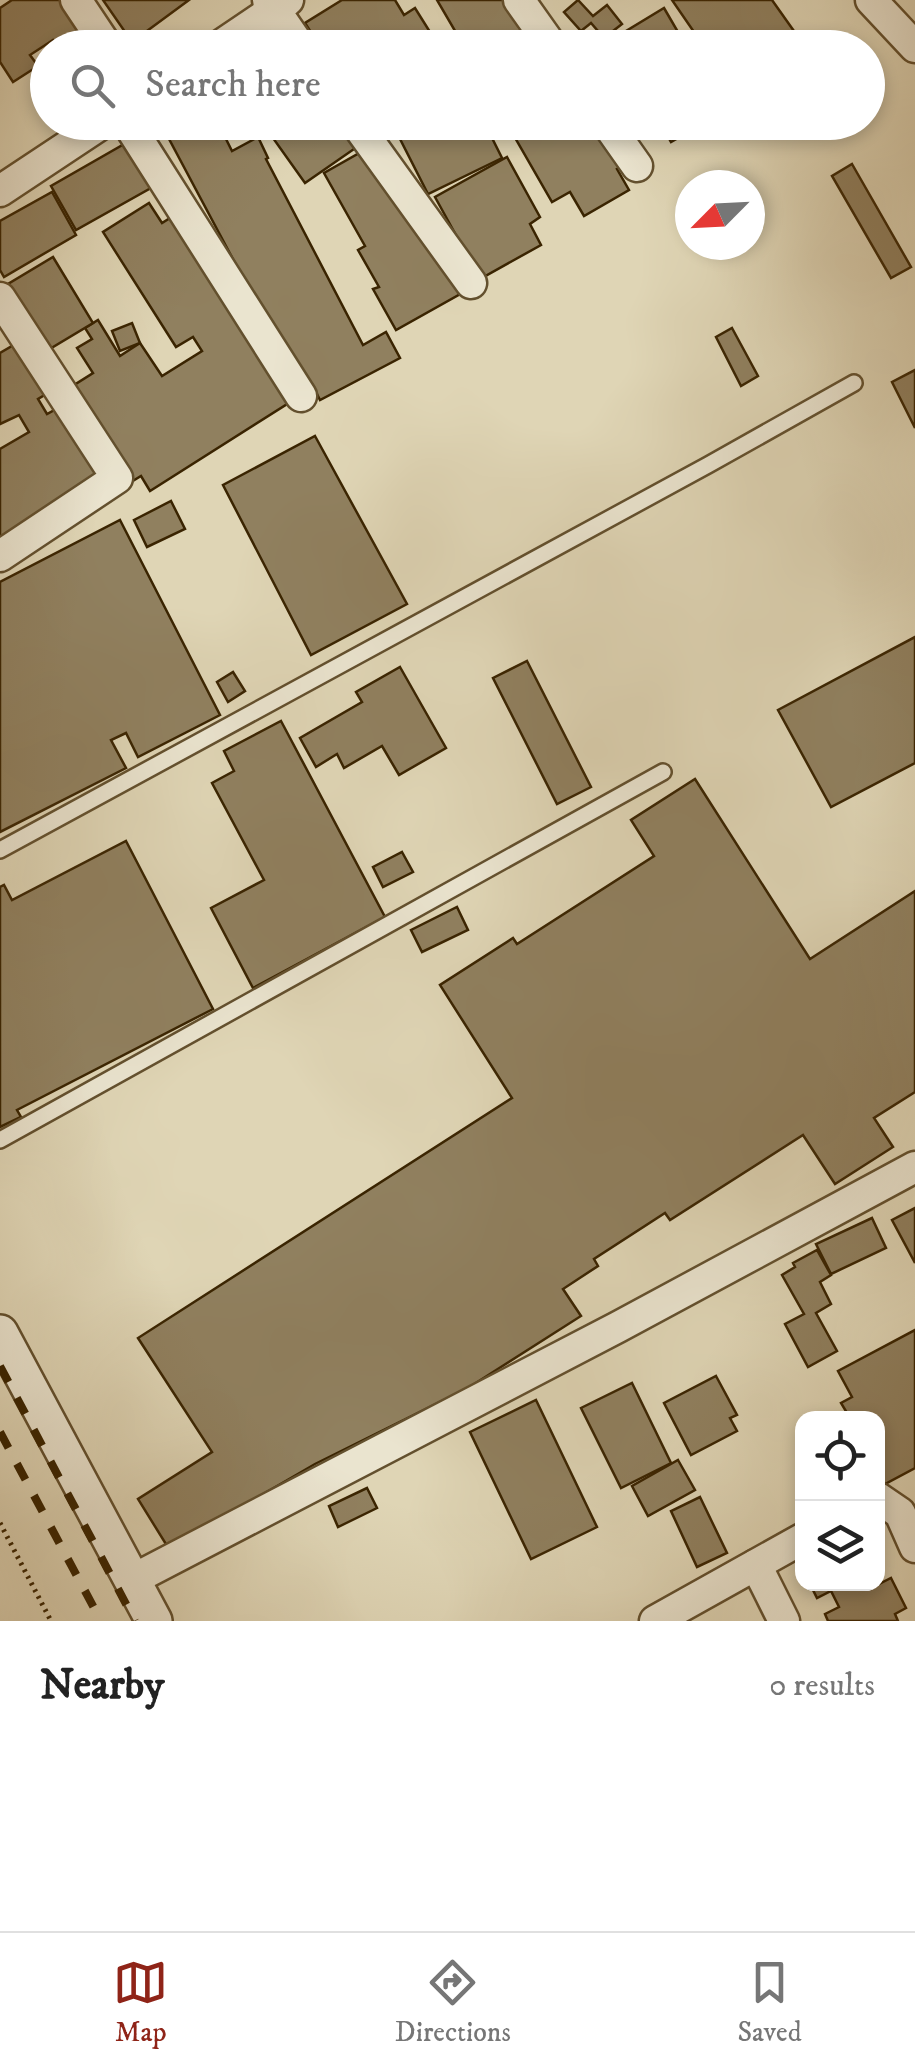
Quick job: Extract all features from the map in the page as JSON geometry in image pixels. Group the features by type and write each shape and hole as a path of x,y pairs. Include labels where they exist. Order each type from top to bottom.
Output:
{"street":[{"path":"76,0 96,30"},
{"path":"519,0 540,30"},
{"path":"872,0 915,47"},
{"path":"241,30 277,3 291,30"},
{"path":"0,191 77,140"},
{"path":"139,140 301,396"},
{"path":"368,140 471,283"},
{"path":"619,140 637,166"},
{"path":"0,298 117,478 0,556"},
{"path":"132,1580 618,1328 915,1167"},
{"path":"0,1334 154,1621"},
{"path":"882,1501 900,1513 915,1547"},
{"path":"655,1621 795,1544"},
{"path":"756,1565 784,1621"}],"lane":[{"path":"0,850 708,466 854,382"},
{"path":"0,1140 663,772"}],"path":[{"path":"0,1523 51,1621"}],"building":[{"path":"12,0 69,0 89,30 30,30 30,71 13,82 0,62 0,8"},
{"path":"103,0 189,0 148,30 124,30"},
{"path":"342,0 395,0 404,15 415,8 429,30 309,30 305,23"},
{"path":"437,0 509,0 528,30 454,30"},
{"path":"578,0 593,16 607,5 622,24 614,30 597,30 591,23 580,30 564,12"},
{"path":"672,0 772,0 793,30 693,30"},
{"path":"664,8 677,30 628,30"},
{"path":"131,140 158,184 76,230 51,186"},
{"path":"170,140 226,140 232,151 259,140 363,345 386,332 400,358 320,400 312,384 302,389"},
{"path":"274,140 367,140 305,183"},
{"path":"401,140 493,140 502,158 428,194"},
{"path":"516,140 609,140 628,163 617,169 629,190 584,216 570,192 552,202"},
{"path":"370,147 462,293 396,330 373,289 379,287 358,250 365,246 324,173"},
{"path":"507,157 540,217 530,224 541,245 480,279 435,197"},
{"path":"852,164 911,267 891,278 832,176"},
{"path":"52,192 76,235 4,277 0,270 0,221"},
{"path":"149,203 162,223 178,213 295,399 150,491 141,476 131,482 71,387 93,373 77,348 92,339 85,328 98,320 120,356 140,343 162,376 202,351 193,337 176,347 103,232"},
{"path":"53,257 93,323 48,350 8,284"},
{"path":"132,323 140,343 120,351 112,331"},
{"path":"732,328 758,376 741,386 716,337"},
{"path":"24,339 53,390 38,399 47,414 60,407 101,479 0,537 0,449 29,432 19,415 0,424 0,353"},
{"path":"915,370 915,428 892,382"},
{"path":"315,436 407,604 311,655 223,485"},
{"path":"171,501 185,529 147,547 134,520"},
{"path":"120,520 220,715 138,757 126,733 111,740 126,768 0,832 0,582"},
{"path":"915,637 915,763 831,807 778,710"},
{"path":"527,661 591,787 557,804 493,678"},
{"path":"400,667 446,748 399,775 382,746 344,768 337,754 316,767 300,738 362,702 356,692"},
{"path":"233,672 245,691 228,702 217,682"},
{"path":"281,721 385,917 253,988 211,908 264,880 212,783 234,771 224,751"},
{"path":"695,779 810,959 915,891 915,1092 874,1118 893,1147 835,1184 803,1135 670,1220 665,1213 594,1259 598,1266 563,1289 581,1316 468,1388 315,1464 169,1549 138,1499 212,1452 138,1338 512,1098 440,985 513,938 517,944 654,856 631,820"},
{"path":"126,841 213,1009 17,1110 21,1117 0,1127 0,887 4,885 12,900"},
{"path":"402,852 413,872 383,887 373,867"},
{"path":"457,907 468,930 422,952 411,930"},
{"path":"915,1208 915,1263 892,1220"},
{"path":"872,1218 886,1248 831,1274 816,1244"},
{"path":"817,1250 831,1275 820,1282 831,1304 816,1313 837,1351 808,1367 785,1324 804,1314 782,1275 795,1267 793,1263"},
{"path":"915,1330 915,1468 885,1484 885,1411 846,1411 841,1403 852,1397 838,1371"},
{"path":"716,1376 737,1415 730,1418 737,1431 691,1455 664,1403"},
{"path":"632,1383 671,1463 621,1488 581,1408"},
{"path":"536,1400 597,1527 531,1559 470,1432"},
{"path":"678,1460 695,1490 648,1516 632,1486"},
{"path":"367,1488 377,1508 338,1527 329,1506"},
{"path":"700,1497 727,1553 697,1567 671,1511"},
{"path":"891,1578 906,1608 895,1614 898,1621 828,1621 825,1614 839,1607 831,1591 885,1591 885,1581"}],"railway":[{"path":"0,1366 135,1621"},
{"path":"0,1432 101,1621"}]}
